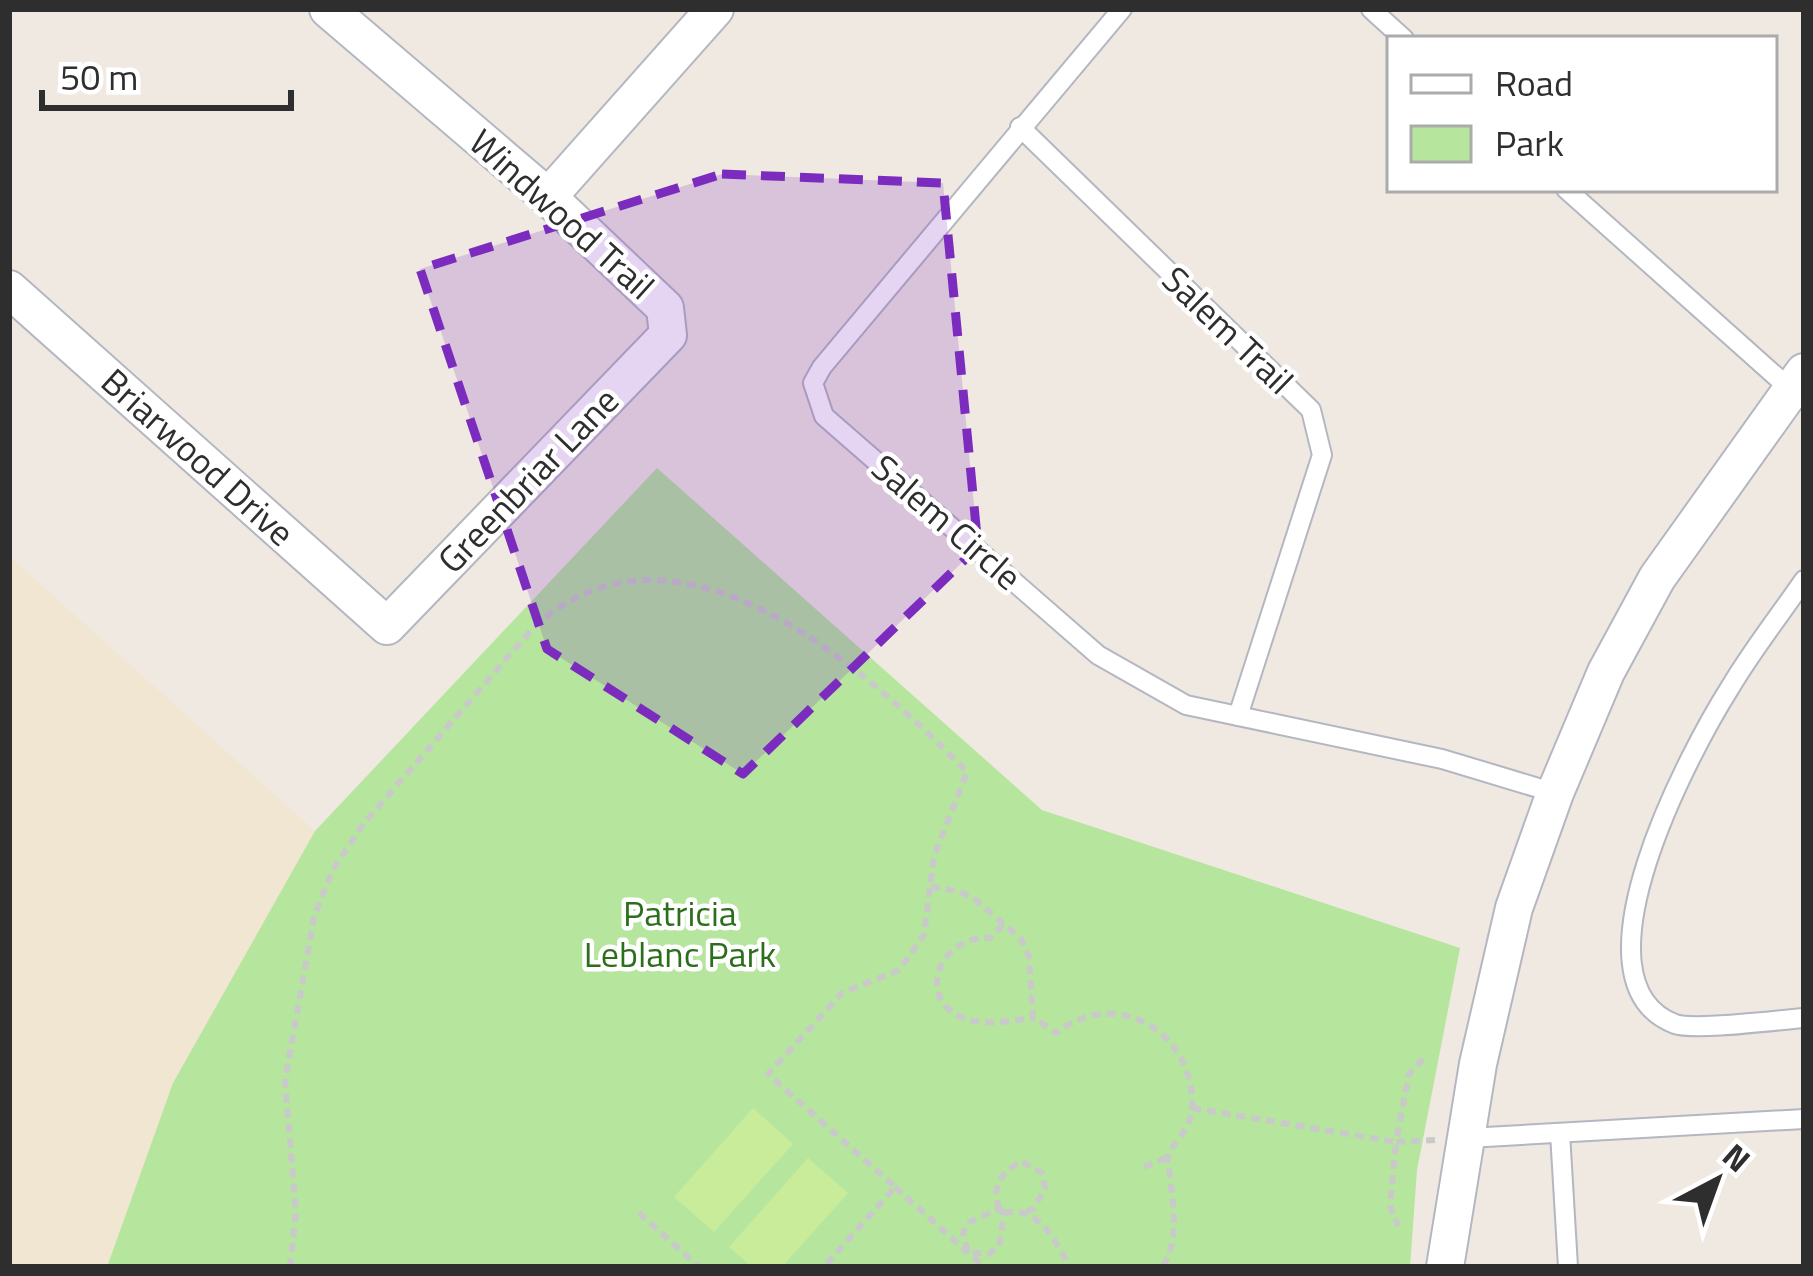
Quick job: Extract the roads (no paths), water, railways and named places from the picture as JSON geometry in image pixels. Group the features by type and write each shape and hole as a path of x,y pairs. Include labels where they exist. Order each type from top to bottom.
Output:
{"street":[{"name":"Windwood Trail","path":"328,9 548,197 664,308 668,335"},
{"path":"548,197 715,9"},
{"name":"Briarwood Drive","path":"9,289 387,626"},
{"name":"Greenbriar Lane","path":"387,626 668,335"},
{"path":"1445,1267 1478,1064 1514,908 1555,794 1606,672 1657,578 1796,380"}],"lane":[{"name":"Salem Circle","path":"1122,9 821,367 814,383 824,416 1098,655 1186,705 1442,759 1555,794"},
{"path":"1371,9 1401,36"},
{"name":"Salem Trail","path":"1020,127 1310,410 1322,455 1238,716"},
{"path":"1570,192 1796,380"},
{"path":"1804,580 1730,686 1685,769 1652,847 1629,938 1634,985 1652,1010 1678,1026 1804,1018"},
{"path":"1468,1138 1804,1119"},
{"path":"1560,1133 1568,1267"}],"park label":[{"name":"Patricia Leblanc Park","path":"680,934"}]}
